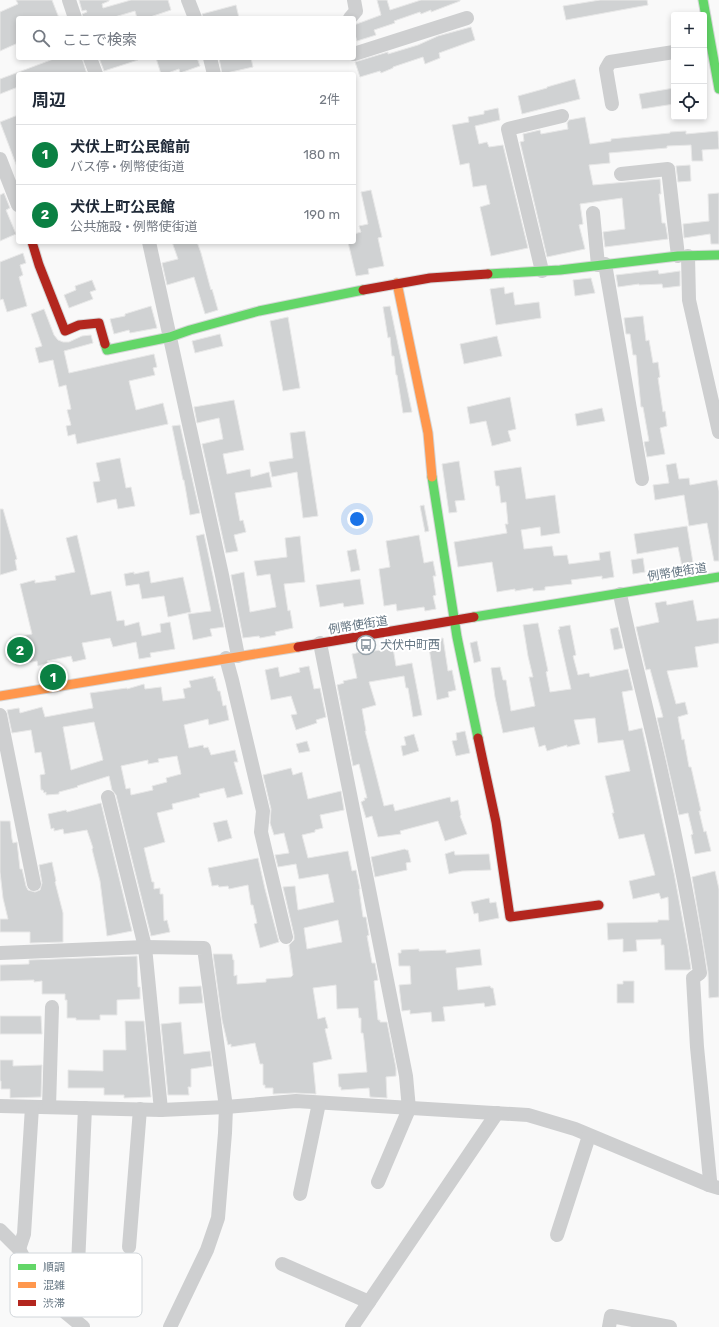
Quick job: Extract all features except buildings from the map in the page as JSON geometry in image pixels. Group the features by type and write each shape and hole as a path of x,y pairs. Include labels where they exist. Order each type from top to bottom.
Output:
{"street":[{"path":"69,0 74,16"},
{"path":"188,0 194,16"},
{"path":"352,16 356,11 354,0"},
{"path":"707,1 707,12"},
{"path":"356,53 467,18"},
{"path":"707,46 719,84"},
{"path":"612,104 606,69 610,62 671,52"},
{"path":"91,60 95,72"},
{"path":"210,60 214,72"},
{"path":"542,271 508,129 562,116"},
{"path":"0,159 16,200"},
{"path":"622,174 668,169 683,256 688,300 719,432"},
{"path":"593,213 601,264 642,479"},
{"path":"33,244 39,265 65,331 79,325 99,323 107,350 170,337 259,311 397,283 430,278 542,271 683,256 719,255"},
{"path":"149,244 217,552 232,657 232,680 263,811 261,832 286,938"},
{"path":"397,283 428,433 431,473 455,621 496,822 510,916 599,905"},
{"name":"例幣使街道","path":"0,696 719,578"},
{"path":"620,594 630,643 661,770 686,884 695,936 700,973 693,978 696,1047 710,1180 714,1186"},
{"path":"320,643 406,1076 409,1109 378,1182"},
{"path":"0,715 34,884"},
{"path":"108,797 145,947 161,1110"},
{"path":"0,954 145,947 204,948 226,1107 218,1218 207,1250 170,1327"},
{"path":"49,1107 52,1006"},
{"path":"0,1106 161,1110 226,1107 296,1101 528,1115 575,1129 714,1186"},
{"path":"300,1194 318,1103"},
{"path":"19,1249 24,1234 32,1107"},
{"path":"79,1253 85,1108"},
{"path":"129,1247 140,1109"},
{"path":"352,1327 498,1113"},
{"path":"557,1235 589,1136"},
{"path":"0,1230 21,1253"},
{"path":"282,1264 369,1302"},
{"path":"610,1327 611,1316 670,1327"},
{"path":"71,1317 83,1327"}],"traffic: fast":[{"path":"703,0 719,89"},
{"path":"488,274 560,270 678,256 719,255"},
{"path":"105,344 107,350 170,337 259,311 363,290"},
{"path":"432,477 457,637 478,738"},
{"path":"474,617 719,577"}],"traffic: slow":[{"path":"397,283 428,433 432,477"},
{"path":"0,696 298,647"}],"traffic: jam":[{"path":"33,244 39,265 65,331 79,325 99,323 105,344"},
{"path":"363,290 430,278 488,274"},
{"path":"298,647 474,617"},
{"path":"478,738 496,822 510,917 599,905"}],"place":[{"name":"犬伏中町西","path":"366,645"},
{"name":"犬伏上町公民館","path":"20,650"},
{"name":"犬伏上町公民館前","path":"53,677"}]}
